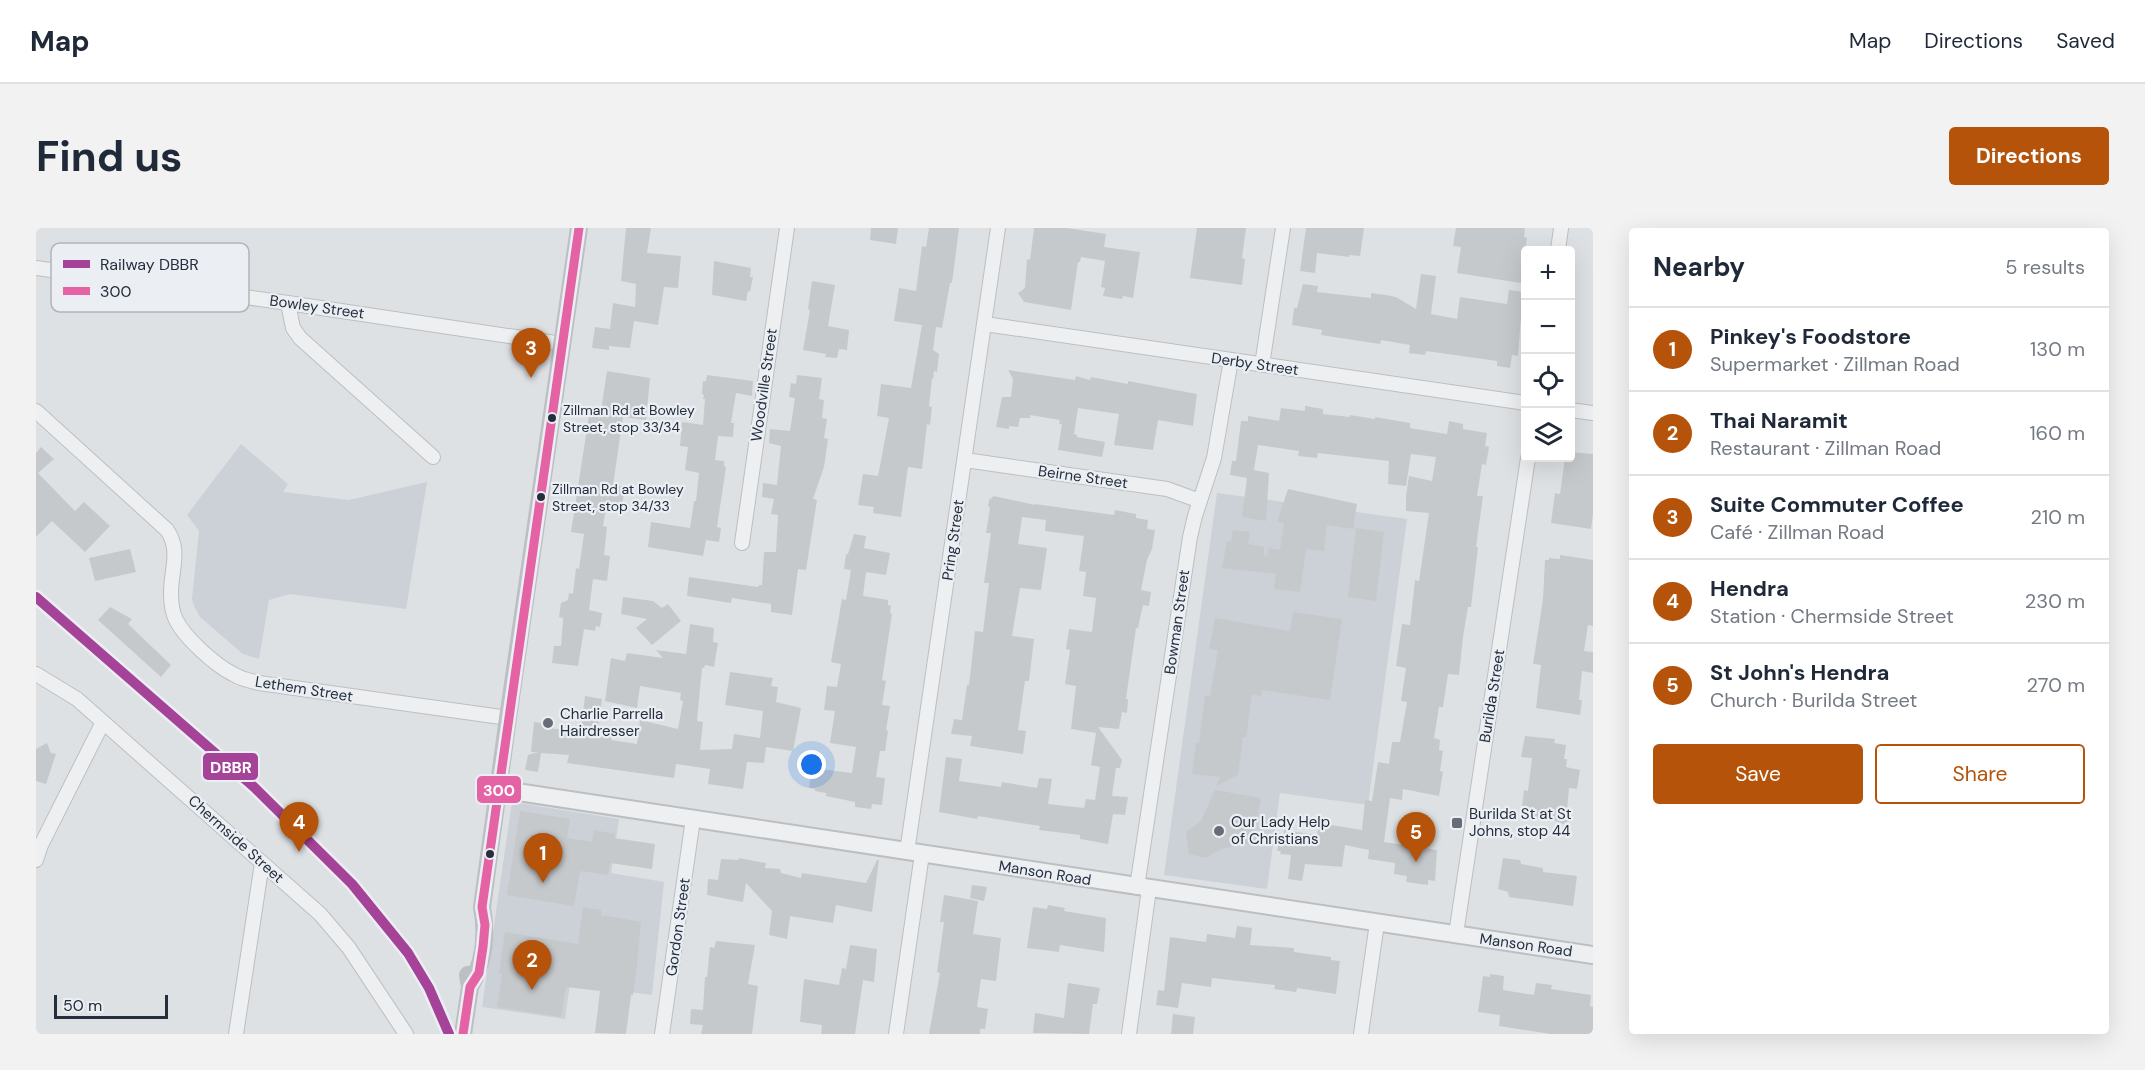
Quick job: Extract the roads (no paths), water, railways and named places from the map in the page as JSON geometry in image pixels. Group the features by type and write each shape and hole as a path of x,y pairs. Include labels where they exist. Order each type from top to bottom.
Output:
{"main road":[{"path":"463,1034 470,987 479,973 483,947 485,925 482,907 579,228"}],"street":[{"name":"Woodville Street","path":"742,543 787,228"},
{"name":"Pring Street","path":"896,1034 914,853 965,460 998,228"},
{"path":"1262,365 1282,228"},
{"path":"1559,246 1561,228"},
{"name":"Bowley Street","path":"36,268 51,270"},
{"name":"Bowley Street","path":"249,298 562,344"},
{"path":"288,303 293,328 300,338 433,457"},
{"name":"Derby Street","path":"985,324 1521,402"},
{"name":"Bowman Street","path":"1129,1034 1143,888 1190,537 1214,458 1231,360"},
{"name":"Lethem Street","path":"36,411 167,530 175,547 171,591 174,618 197,645 232,674 259,683 508,718"},
{"path":"1575,411 1593,413"},
{"name":"Beirne Street","path":"965,460 1167,489 1200,501"},
{"name":"Burilda Street","path":"1456,934 1526,462"},
{"name":"Chermside Street","path":"36,674 77,699 335,930 406,1034"},
{"path":"36,860 41,845 103,722"},
{"name":"Manson Road","path":"498,789 1593,955"},
{"name":"Gordon Street","path":"662,1034 693,819"},
{"path":"236,1034 262,863"},
{"path":"1361,1034 1377,923"}],"rail line":[{"name":"DBBR","path":"36,597 254,787 352,884 408,953 429,988 449,1034"}],"place":[{"name":"Suite Commuter Coffee","path":"531,378"},
{"name":"Zillman Rd at Bowley Street, stop 33/34","path":"552,418"},
{"name":"Zillman Rd at Bowley Street, stop 34/33","path":"541,497"},
{"name":"Charlie Parrella Hairdresser","path":"548,723"},
{"name":"Burilda St at St Johns, stop 44","path":"1457,823"},
{"name":"Our Lady Help of Christians","path":"1219,831"},
{"name":"Hendra","path":"299,852"},
{"name":"St John's Hendra","path":"1416,862"},
{"name":"Pinkey's Foodstore","path":"543,883"},
{"name":"Thai Naramit","path":"532,990"}]}
